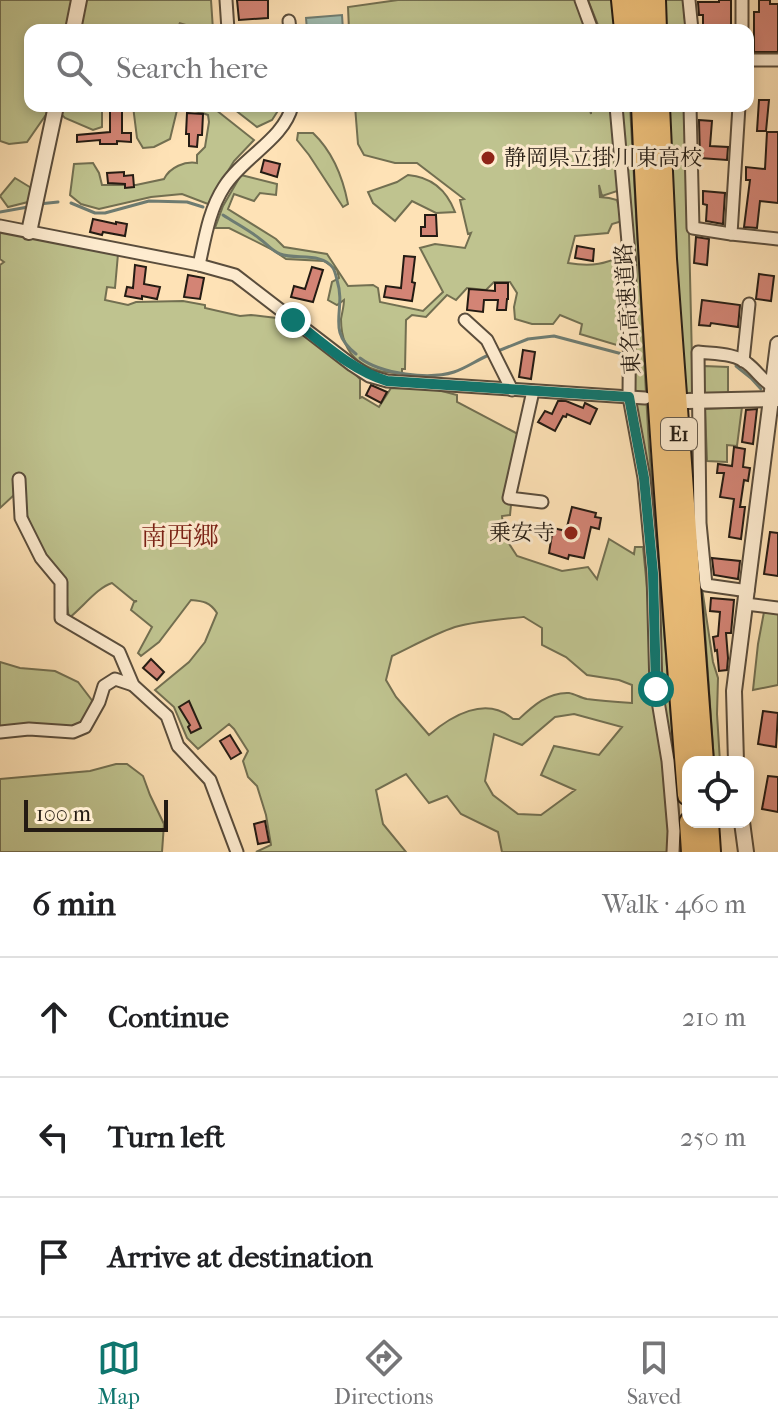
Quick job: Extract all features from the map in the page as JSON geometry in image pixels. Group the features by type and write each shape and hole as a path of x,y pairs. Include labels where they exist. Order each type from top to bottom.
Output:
{"highway":[{"path":"622,0 624,24"},
{"path":"639,0 640,24"},
{"path":"655,0 656,24"},
{"path":"634,112 648,257"},
{"name":"東名高速道路","path":"642,112 648,257 685,756"},
{"name":"東名高速道路","path":"659,112 666,259 703,756"},
{"path":"690,828 692,852"},
{"path":"708,828 710,852"}],"street":[{"path":"74,24 79,0"},
{"path":"226,0 228,24"},
{"path":"581,0 590,24"},
{"path":"689,0 691,24"},
{"path":"742,0 742,24"},
{"path":"754,60 778,60"},
{"path":"29,232 55,112"},
{"path":"199,265 215,203 225,186 240,166 287,122 290,112"},
{"path":"617,112 630,265 629,397 644,478 653,573 656,689 668,761 673,852"},
{"path":"690,112 693,228 778,239"},
{"path":"731,234 739,112"},
{"path":"0,226 199,265 235,275 352,365 369,376 387,381 645,398"},
{"path":"743,361 749,304"},
{"path":"465,320 487,340 512,390"},
{"path":"736,756 734,691 774,395 778,344"},
{"path":"774,395 749,364 727,356 698,352 693,402 706,585 778,608"},
{"path":"533,391 509,498 542,502"},
{"path":"693,402 774,395"},
{"path":"19,479 21,518 41,558 61,582 61,618 119,652 133,685"},
{"path":"0,732 29,729 73,732 85,727 104,686 115,679 133,685 167,716 178,746 210,780 237,852"},
{"path":"743,828 746,852"}],"green space":[{"path":"0,0 211,0 213,24 24,24 24,112 48,112 27,142 9,144 0,141"},
{"path":"398,0 581,0 591,24 349,24 348,7"},
{"path":"588,0 616,0 620,24 598,24"},
{"path":"663,0 686,0 686,24 664,24"},
{"path":"59,112 102,112 102,127 93,130 65,118"},
{"path":"134,112 177,112 170,139 154,147 143,148 137,138"},
{"path":"198,112 219,112 254,140 234,161 208,204 182,194 151,197 99,209 81,204 70,195 74,164 93,163 102,185 136,185 164,179 178,166 197,163 197,155 205,147 208,115"},
{"path":"238,112 277,112 272,120 257,127"},
{"path":"355,112 630,112 649,447 682,852 677,852 634,380 627,348 580,334 582,324 560,315 553,324 532,324 515,319 517,293 510,282 494,282 486,290 467,288 456,300 447,295 426,317 412,315 406,320 405,369 402,373 367,367 351,353 342,333 344,300 337,305 328,300 332,282 339,278 337,270 324,261 286,259 229,228 215,228 223,206 241,175 277,184 276,195 260,193 254,201 234,194 228,209 284,247 327,254 348,286 373,285 378,288 380,302 423,311 443,292 420,248 435,244 465,248 471,233 468,234 460,200 464,199 417,163 395,163 364,155 358,144","holes":["599,185 602,196 623,189 627,254 599,264 568,263 575,236 608,233 612,224 622,221 617,200 600,197"]},
{"path":"666,112 686,112 693,402 685,401 671,234"},
{"path":"298,133 313,133 326,148 340,175 348,204 343,207 297,140"},
{"path":"408,175 438,186 455,212 436,213 412,201 395,221 373,203 368,192"},
{"path":"15,178 33,189 34,198 8,207 0,196"},
{"path":"0,233 118,254 115,288 107,287 105,300 128,305 136,302 183,301 240,316 293,320 328,347 360,379 360,398 379,407 391,388 434,389 457,395 457,402 518,434 510,515 502,516 504,536 517,556 562,571 588,567 597,579 609,539 634,554 635,547 643,547 673,852 502,852 498,832 461,814 447,796 429,803 406,774 376,790 383,824 406,852 256,852 271,845 257,786 248,777 243,761 248,751 229,724 198,749 187,738 174,707 155,690 189,662 205,642 217,613 212,606 191,600 159,642 141,656 138,653 152,627 131,610 137,601 112,583 69,618 63,579 39,546 16,476 14,495 0,508 0,265 4,262 0,259","holes":["524,617 542,628 542,645 566,657 587,675 632,685 632,703 561,693 541,701 519,719 492,709 480,709 458,715 429,735 396,697 386,680 392,656 431,637 463,625","574,714 622,727 599,755 554,746 541,775 575,790 541,815 518,814 493,795 485,781 494,734 522,745 555,717"]},
{"path":"704,366 728,367 728,395 704,395"},
{"path":"742,407 737,446 727,445 727,462 707,461 705,409"},
{"path":"702,588 718,678 720,756 714,756"},
{"path":"764,612 778,614 778,685 753,690 758,644"},
{"path":"0,662 20,668 55,671 78,682 94,703 93,712 67,728 0,732"},
{"path":"127,764 143,776 164,824 162,852 0,852 0,779 90,771"}],"shaded area":[{"path":"342,15 343,24 306,24 306,18"}],"building":[{"path":"237,0 268,0 268,18 239,20"},
{"path":"731,0 731,24 703,24 698,2"},
{"path":"759,0 778,4 778,52 754,52 754,12 759,12"},
{"path":"759,100 769,100 766,131 757,131"},
{"path":"110,112 122,112 122,133 131,133 131,142 77,142 77,135 110,132"},
{"path":"187,113 203,114 202,135 198,135 197,147 189,146"},
{"path":"699,120 712,121 710,146 728,147 727,160 700,158"},
{"path":"767,132 778,132 778,203 760,201 757,228 744,227 750,180 746,180 746,167 765,169"},
{"path":"264,160 280,164 277,177 261,172"},
{"path":"124,172 124,176 133,175 134,187 108,183 107,173"},
{"path":"703,191 725,193 723,224 706,221 707,205 703,204"},
{"path":"425,215 436,215 437,236 421,236"},
{"path":"93,219 127,224 125,236 90,232"},
{"path":"696,237 709,239 707,265 694,263"},
{"path":"577,246 594,249 593,261 575,258"},
{"path":"404,256 415,257 412,301 384,297 386,286 401,288"},
{"path":"135,265 146,267 144,284 160,287 157,299 125,296 127,287 133,288"},
{"path":"312,267 323,270 313,302 291,297 294,286 305,289"},
{"path":"759,274 774,276 771,301 756,299"},
{"path":"188,275 204,278 200,299 184,297"},
{"path":"495,283 508,283 506,310 497,310 498,300 484,300 483,312 467,310 469,289 495,291"},
{"path":"702,300 740,305 738,327 711,323 710,326 699,325"},
{"path":"523,350 535,352 531,379 519,377"},
{"path":"371,385 387,392 381,403 366,395"},
{"path":"558,401 583,408 585,403 597,409 590,424 567,414 555,431 538,422 545,411 552,414"},
{"path":"757,409 753,444 742,442 746,410"},
{"path":"734,447 745,449 743,467 750,468 748,481 744,480 740,507 745,507 741,539 729,537 734,499 720,497 724,473 717,473 718,464 732,466"},
{"name":"乗安寺","path":"572,507 596,513 595,517 601,518 599,529 591,527 584,558 569,555 568,559 549,553 553,528 566,531"},
{"path":"770,532 778,533 778,576 764,574"},
{"path":"712,558 740,561 738,579 714,575"},
{"path":"711,598 734,600 731,633 726,633 727,670 719,671 713,637 718,636 720,612 710,611"},
{"path":"151,659 164,672 157,680 143,668"},
{"path":"189,701 201,728 191,733 190,725 179,707"},
{"path":"763,711 778,713 776,747 758,744"},
{"path":"230,735 241,753 231,759 220,741"},
{"path":"768,776 778,777 778,812 762,809"},
{"path":"265,821 269,842 258,844 254,824"}],"waterway":[{"path":"71,203 95,213 149,201 187,202 203,207"},
{"path":"39,204 58,202"},
{"path":"0,212 28,207"},
{"path":"223,215 277,253 322,260 333,268 339,291 341,336 356,354"},
{"path":"498,351 528,339 554,336 626,355"},
{"path":"360,358 392,372 432,375 454,372 489,355"},
{"path":"736,366 761,389"}],"place":[{"name":"静岡県立掛川東高校","path":"488,158"},
{"name":"乗安寺","path":"571,533"}],"district":[{"name":"南西郷","path":"180,536"}],"route":[{"path":"293,320 352,365 369,376 387,381 629,397 644,478 653,573 656,689"}]}
